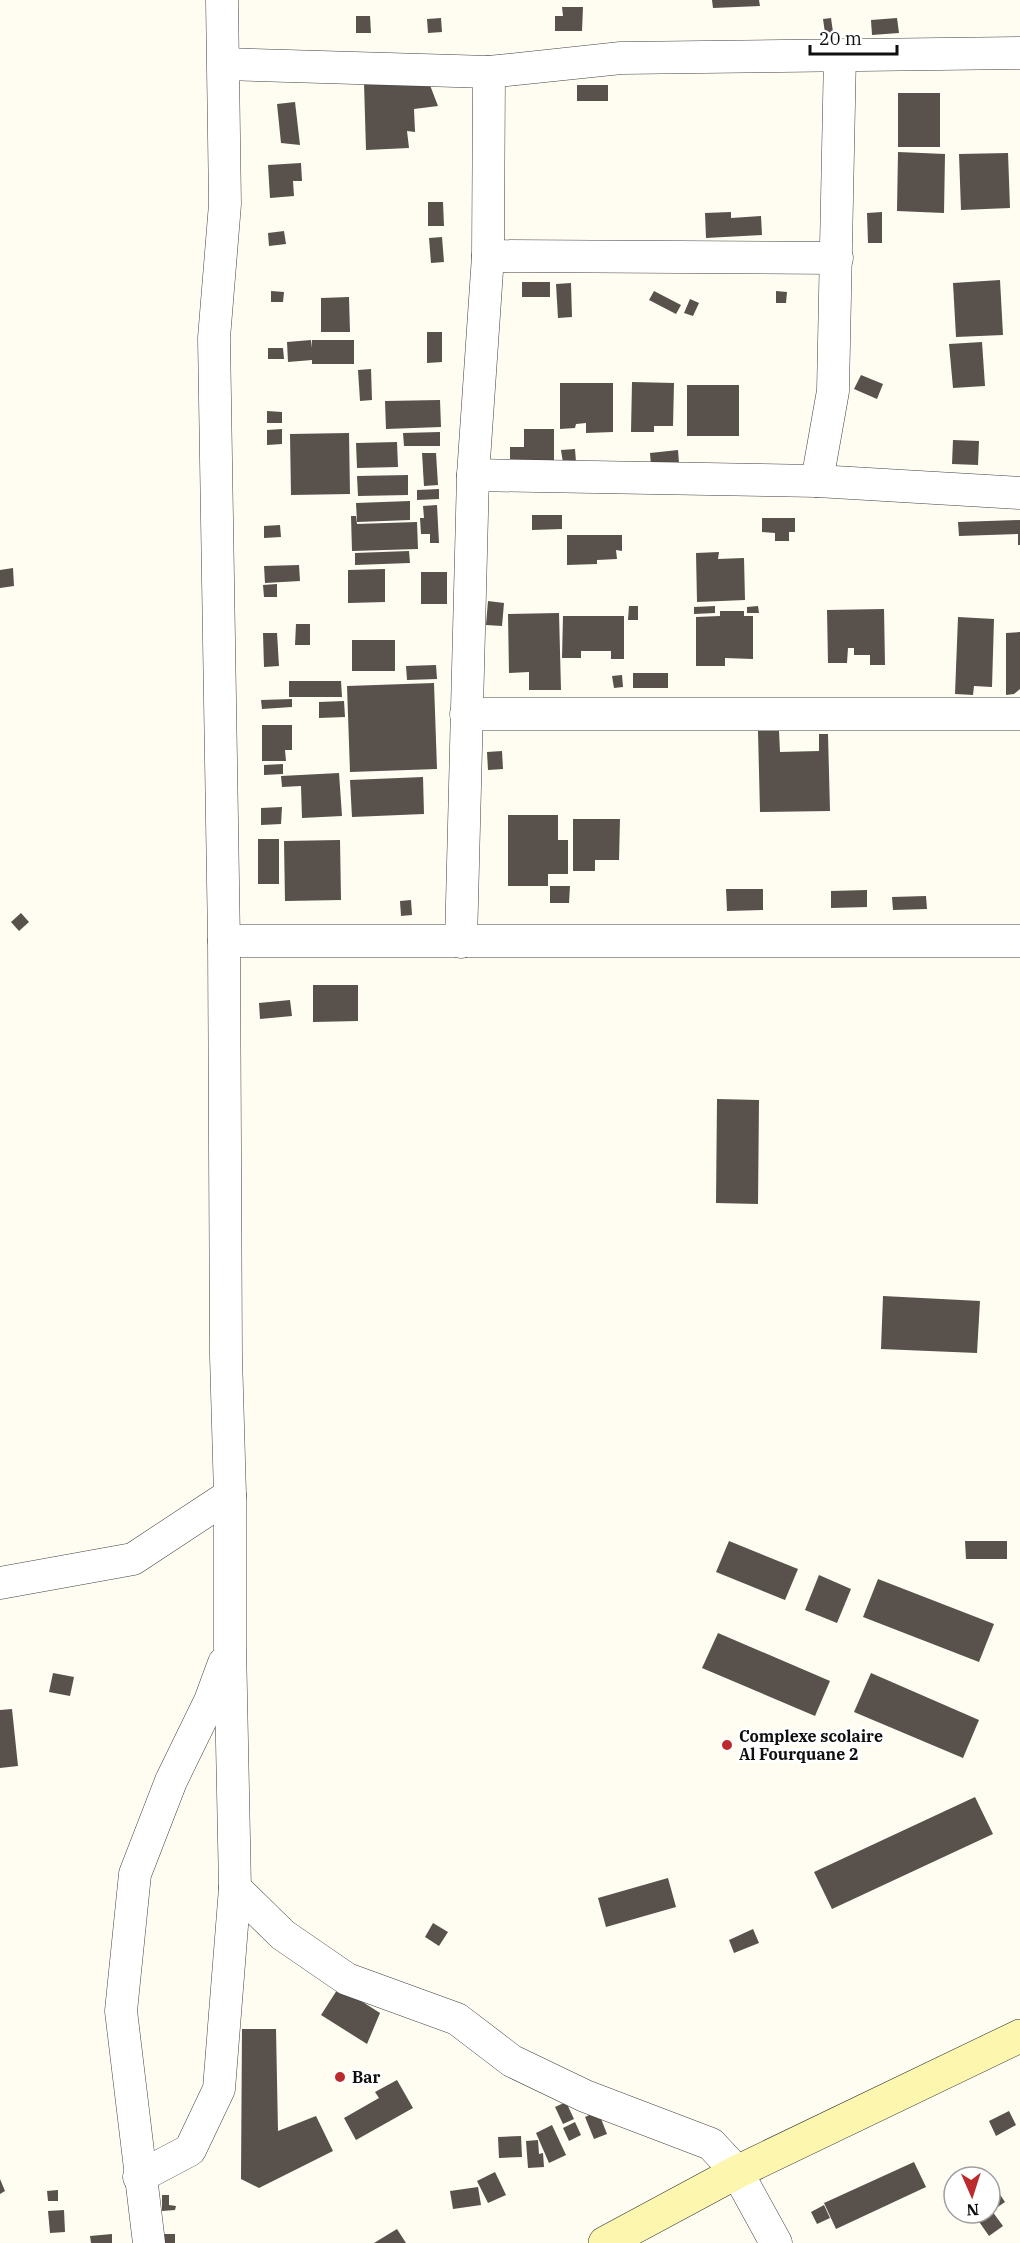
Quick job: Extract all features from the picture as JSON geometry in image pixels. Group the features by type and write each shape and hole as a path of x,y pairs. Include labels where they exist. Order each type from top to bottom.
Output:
{"street":[{"path":"140,2177 190,2150 219,2089 235,1888 226,1344 218,459 214,338 225,204 222,0"},
{"path":"224,64 489,72 621,58 1020,53"},
{"path":"817,481 833,391 840,55"},
{"path":"461,942 473,475 488,256 489,72"},
{"path":"488,256 837,258"},
{"path":"473,475 817,481 1020,493"},
{"path":"466,714 1020,714"},
{"path":"224,940 461,942 1020,940"},
{"path":"0,1583 133,1559 230,1495"},
{"path":"149,2243 121,2011 135,1874 171,1780 210,1701 230,1645"},
{"path":"235,1888 284,1935 347,1979 457,2019 512,2061 585,2096 711,2144 737,2172 776,2243"},
{"path":"605,2243 737,2172 1020,2036"}],"building":[{"path":"712,0 759,0 760,6 713,8"},
{"path":"562,7 583,7 582,31 555,31 555,16 563,16"},
{"path":"356,16 370,16 371,33 356,33"},
{"path":"441,18 442,32 428,33 427,19"},
{"path":"831,18 833,32 825,33 823,19"},
{"path":"897,18 899,33 872,35 871,20"},
{"path":"428,80 438,106 414,109 415,132 407,131 409,148 366,150 364,83"},
{"path":"577,85 608,85 608,101 577,101"},
{"path":"898,93 940,93 940,147 898,147"},
{"path":"295,102 300,145 281,143 277,104"},
{"path":"898,152 945,154 944,213 897,211"},
{"path":"1008,153 1010,208 961,210 959,154"},
{"path":"301,163 302,181 293,181 294,196 270,198 268,165"},
{"path":"428,202 443,202 444,226 428,226"},
{"path":"731,212 731,218 761,216 762,235 706,238 705,213"},
{"path":"882,212 882,243 868,243 867,213"},
{"path":"284,231 286,244 269,246 268,233"},
{"path":"442,237 444,262 431,263 429,238"},
{"path":"1000,280 1003,335 956,337 953,283"},
{"path":"522,282 550,282 550,297 522,297"},
{"path":"571,283 572,317 558,318 556,284"},
{"path":"271,291 284,292 283,302 271,302"},
{"path":"654,291 681,305 676,314 649,300"},
{"path":"776,291 787,292 786,303 776,303"},
{"path":"349,297 350,332 321,332 321,298"},
{"path":"690,299 699,303 693,316 684,313"},
{"path":"427,332 442,332 442,362 427,363"},
{"path":"311,340 311,348 312,340 354,340 354,364 312,364 312,360 288,362 287,342"},
{"path":"982,342 985,386 953,388 949,344"},
{"path":"268,348 283,348 284,359 268,359"},
{"path":"371,369 372,400 360,401 358,370"},
{"path":"861,375 883,384 877,399 854,389"},
{"path":"632,382 674,383 673,426 654,426 654,432 631,432"},
{"path":"560,383 613,383 613,432 586,433 586,423 576,424 575,428 560,429"},
{"path":"687,385 739,385 739,436 687,436"},
{"path":"440,400 441,427 386,429 385,401"},
{"path":"267,411 282,412 282,423 267,423"},
{"path":"282,429 282,444 267,445 267,430"},
{"path":"524,429 554,429 554,464 510,464 510,447 524,447"},
{"path":"440,432 440,446 404,446 403,433"},
{"path":"349,433 350,494 291,495 290,434"},
{"path":"953,440 979,441 978,465 952,464"},
{"path":"397,442 398,467 357,468 356,443"},
{"path":"575,449 576,462 563,463 561,450"},
{"path":"678,450 679,463 651,466 650,453"},
{"path":"422,453 436,453 438,485 424,486"},
{"path":"408,475 408,495 358,496 357,476"},
{"path":"439,489 439,499 417,500 417,490"},
{"path":"410,501 410,520 357,522 356,503"},
{"path":"437,505 439,543 430,543 430,534 421,534 420,518 424,518 423,506"},
{"path":"532,515 562,515 562,529 532,530"},
{"path":"351,516 356,516 357,524 417,522 418,549 352,551"},
{"path":"762,518 795,518 795,532 789,532 789,541 775,541 775,533 762,532"},
{"path":"1020,520 1020,545 1018,545 1018,534 959,536 958,522"},
{"path":"280,525 281,537 264,538 264,526"},
{"path":"567,535 622,535 622,551 616,550 617,559 597,560 597,564 567,565"},
{"path":"409,551 410,563 355,565 355,553"},
{"path":"719,552 718,559 744,558 745,600 697,602 696,553"},
{"path":"299,565 300,581 265,583 264,566"},
{"path":"13,568 14,586 0,588 0,570"},
{"path":"385,569 385,602 348,603 348,570"},
{"path":"421,572 447,572 447,604 421,604"},
{"path":"277,584 277,597 264,597 263,585"},
{"path":"488,601 504,603 502,626 486,625"},
{"path":"629,606 638,606 638,620 628,620"},
{"path":"715,606 715,613 694,614 694,607"},
{"path":"758,606 759,613 747,613 747,607"},
{"path":"884,609 885,665 870,665 870,655 854,655 854,648 848,648 847,663 828,663 827,610"},
{"path":"720,611 744,611 744,616 753,616 753,659 725,658 725,666 696,666 696,617 720,616"},
{"path":"559,613 561,690 529,690 529,672 509,673 508,614"},
{"path":"563,616 624,616 624,659 611,659 611,651 581,651 581,658 562,658"},
{"path":"958,617 994,619 992,687 974,686 973,695 955,694"},
{"path":"296,624 310,624 310,645 295,645"},
{"path":"1020,632 1020,689 1014,694 1006,695 1006,633"},
{"path":"263,633 277,633 279,666 264,667"},
{"path":"352,640 395,640 395,671 352,671"},
{"path":"436,665 437,679 407,680 406,666"},
{"path":"633,673 668,673 668,688 633,688"},
{"path":"622,675 623,687 614,688 612,676"},
{"path":"289,681 341,681 342,697 289,697"},
{"path":"434,683 437,769 350,772 347,686"},
{"path":"292,699 292,707 262,709 261,700"},
{"path":"344,701 345,717 319,718 319,702"},
{"path":"262,725 292,725 292,750 285,750 286,761 262,761"},
{"path":"758,731 779,731 780,752 819,751 819,734 828,734 830,811 760,812"},
{"path":"502,751 503,769 488,770 487,752"},
{"path":"283,764 283,774 264,775 264,765"},
{"path":"339,773 342,816 302,818 301,786 282,787 281,776"},
{"path":"423,777 424,814 352,817 350,780"},
{"path":"282,807 281,824 261,825 261,808"},
{"path":"508,815 558,815 558,840 568,840 568,874 548,874 548,886 508,886"},
{"path":"573,819 620,819 619,860 595,860 595,871 573,871"},
{"path":"258,839 279,839 279,884 258,884"},
{"path":"340,840 341,900 285,901 284,841"},
{"path":"550,886 570,886 569,903 550,903"},
{"path":"726,889 763,889 763,910 727,911"},
{"path":"867,890 867,907 831,908 831,891"},
{"path":"926,896 927,909 893,910 892,897"},
{"path":"411,900 412,915 401,916 400,901"},
{"path":"21,913 29,922 19,931 11,922"},
{"path":"313,985 358,985 358,1021 313,1022"},
{"path":"290,1000 292,1016 260,1019 259,1003"},
{"path":"717,1099 759,1100 758,1204 716,1203"},
{"path":"883,1296 980,1301 977,1353 881,1349"},
{"path":"729,1541 798,1569 785,1600 716,1572"},
{"path":"965,1541 1007,1541 1007,1559 966,1559"},
{"path":"819,1575 851,1589 837,1623 805,1610"},
{"path":"878,1579 994,1624 979,1662 863,1617"},
{"path":"718,1633 830,1681 815,1716 702,1668"},
{"path":"53,1673 74,1677 70,1696 49,1692"},
{"path":"871,1673 979,1720 963,1758 854,1712"},
{"path":"12,1709 18,1766 0,1768 0,1710"},
{"path":"975,1797 993,1834 832,1909 814,1872"},
{"path":"668,1878 676,1907 606,1927 598,1898"},
{"path":"433,1923 448,1932 439,1946 425,1937"},
{"path":"753,1929 759,1943 734,1953 729,1940"},
{"path":"339,1987 380,2013 367,2044 321,2015"},
{"path":"242,2029 276,2029 278,2131 316,2116 333,2151 259,2188 241,2179"},
{"path":"397,2080 413,2108 356,2140 344,2118 379,2098 375,2092"},
{"path":"566,2102 574,2119 563,2124 555,2107"},
{"path":"598,2111 607,2134 594,2139 585,2117"},
{"path":"1009,2111 1016,2125 996,2136 989,2121"},
{"path":"575,2122 581,2135 569,2141 563,2128"},
{"path":"552,2125 566,2155 549,2163 536,2133"},
{"path":"521,2136 522,2157 499,2158 498,2137"},
{"path":"538,2140 539,2154 543,2153 544,2167 528,2168 526,2141"},
{"path":"914,2162 926,2187 836,2229 824,2203"},
{"path":"495,2172 506,2195 488,2203 477,2181"},
{"path":"0,2179 5,2191 0,2194"},
{"path":"478,2187 481,2205 453,2209 450,2191"},
{"path":"58,2190 58,2201 48,2201 47,2191"},
{"path":"162,2195 169,2195 169,2205 176,2206 175,2210 162,2211"},
{"path":"824,2205 830,2218 817,2224 811,2212"},
{"path":"64,2210 65,2232 50,2233 48,2211"},
{"path":"981,2225 1002,2225 1003,2226 989,2236"},
{"path":"397,2229 406,2243 374,2243"},
{"path":"112,2234 112,2243 91,2243 90,2236"},
{"path":"164,2234 175,2234 175,2243 165,2243"}],"place":[{"name":"Complexe scolaire Al Fourquane 2","path":"727,1745"},
{"name":"Bar","path":"340,2077"}]}
